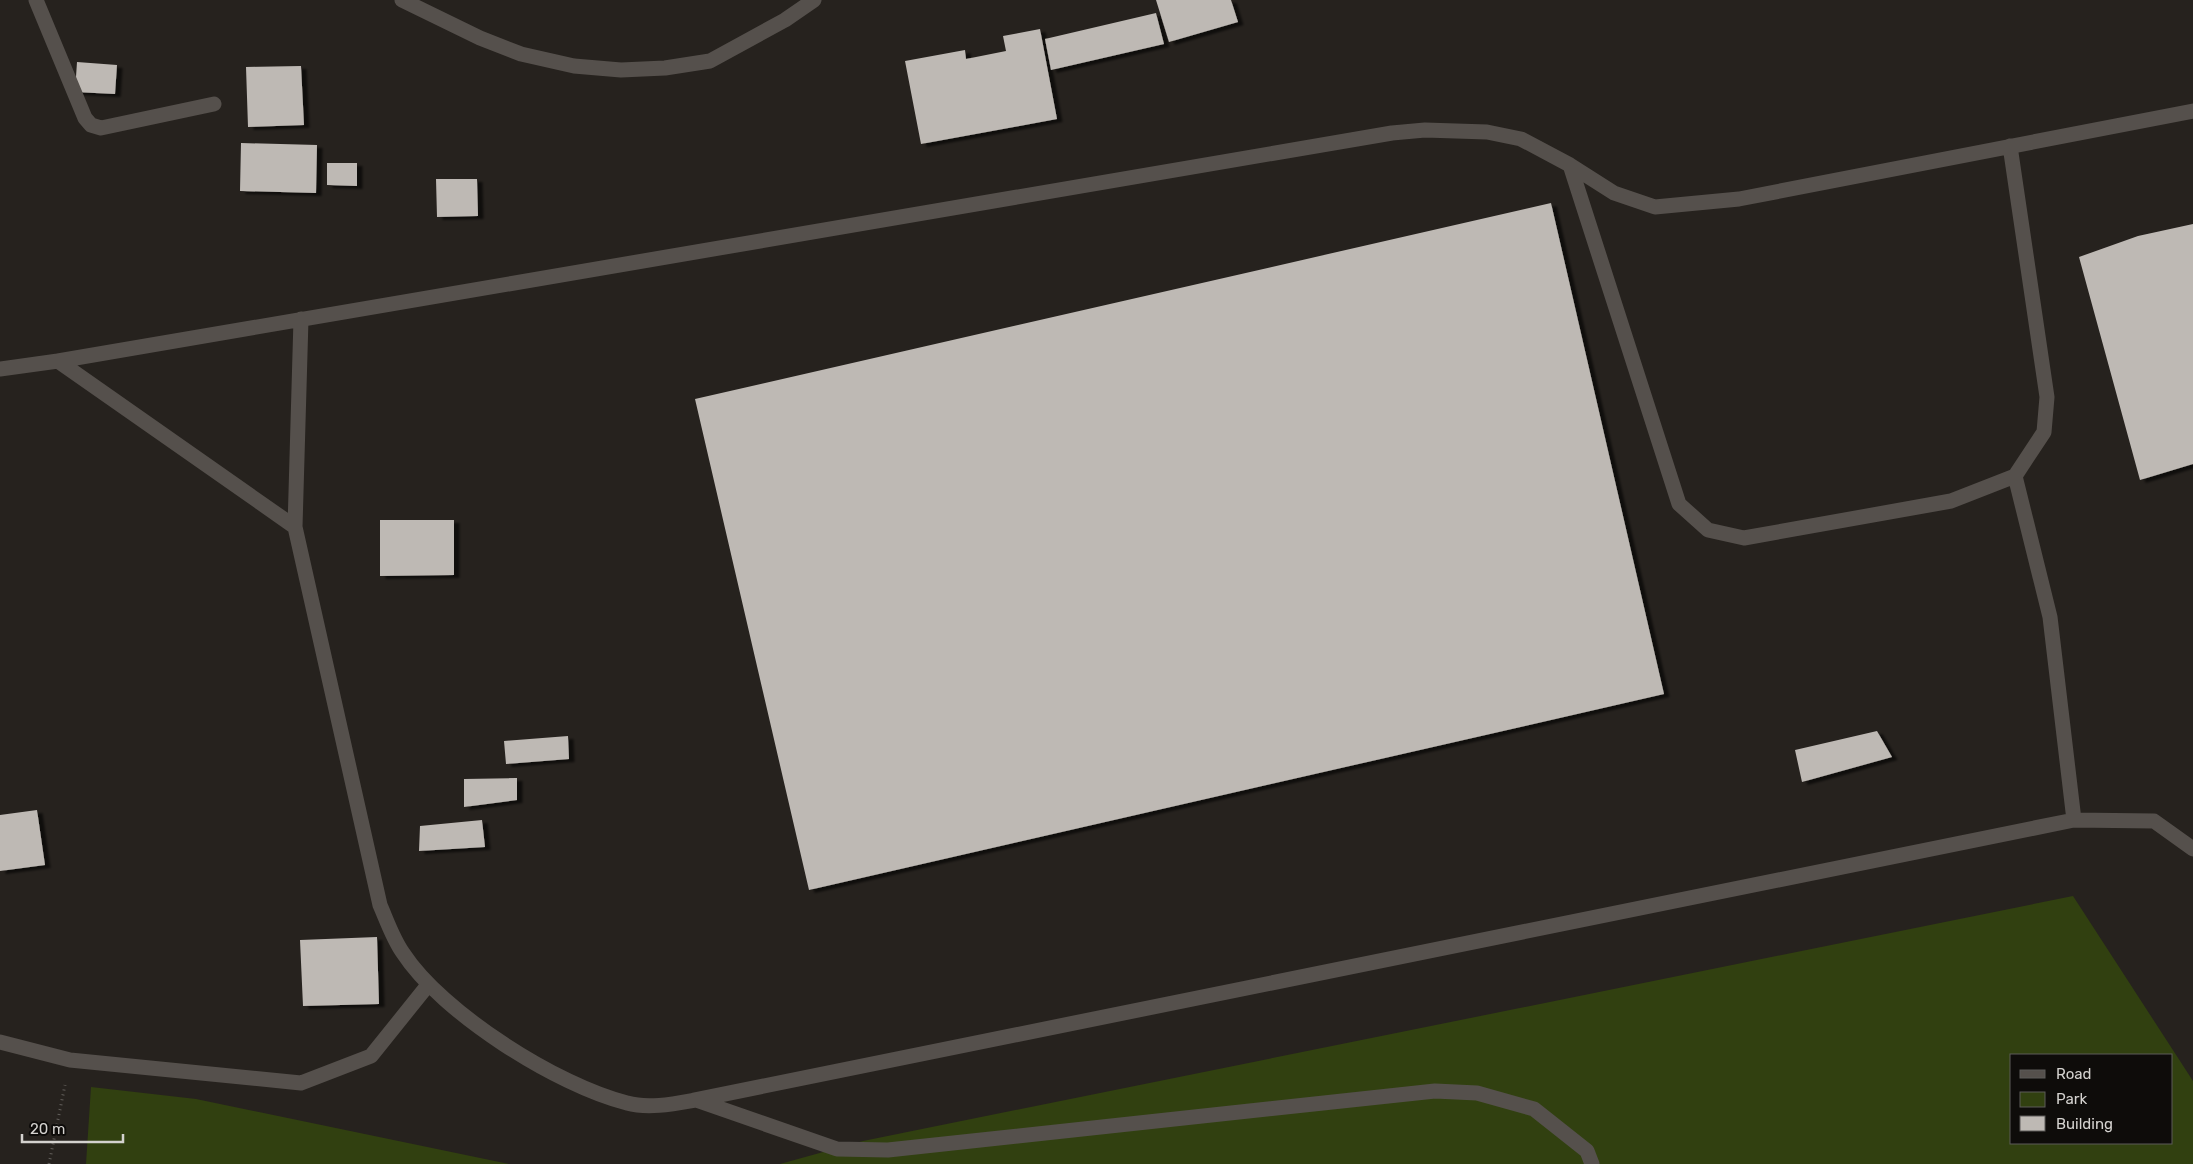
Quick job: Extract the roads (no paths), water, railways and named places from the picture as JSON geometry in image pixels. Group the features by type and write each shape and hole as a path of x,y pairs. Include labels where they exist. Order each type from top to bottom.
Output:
{"lane":[{"path":"36,0 86,118 91,125 101,128 214,104"},
{"path":"402,0 480,38 521,54 574,66 621,70 665,68 710,61 785,20 814,0"},
{"path":"0,369 58,361 1392,133 1425,130 1487,132 1521,139 1570,165 1614,193 1655,207 1740,199 2193,111"},
{"path":"1570,165 1679,504 1708,530 1744,538 1952,501 2015,476 2044,432 2047,397 2010,146"},
{"path":"301,319 295,527 380,906 402,953 428,985 480,1028 564,1080 628,1104 669,1105 2074,820 2154,821 2193,849"},
{"path":"58,361 295,527"},
{"path":"2015,476 2050,617 2074,820"},
{"path":"0,1042 70,1060 302,1082 371,1056 428,985"},
{"path":"694,1100 837,1149 888,1150 1436,1092 1477,1093 1534,1109 1587,1151 1592,1164"}]}
